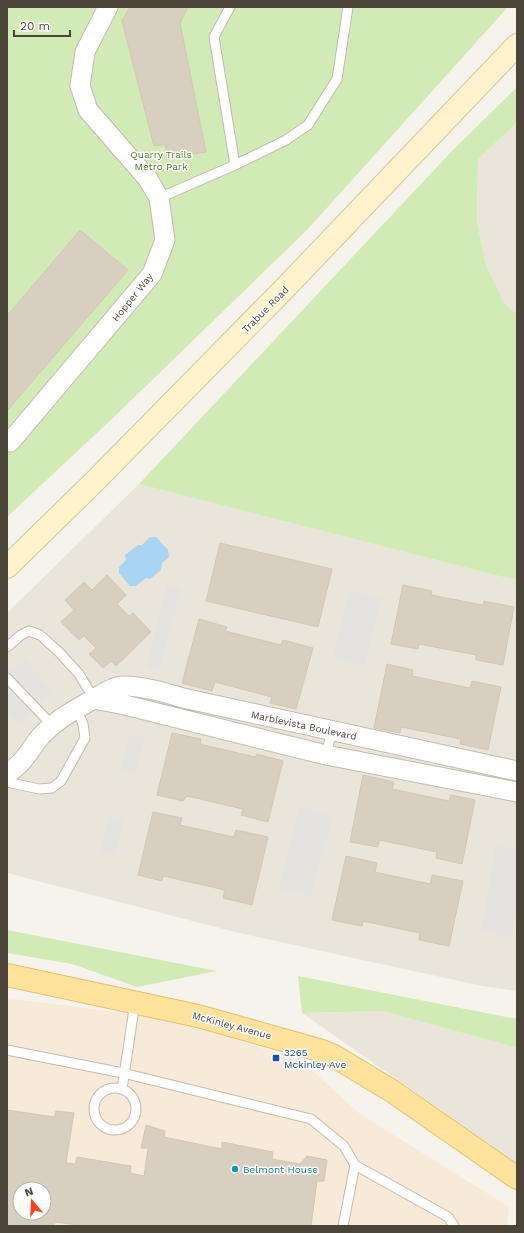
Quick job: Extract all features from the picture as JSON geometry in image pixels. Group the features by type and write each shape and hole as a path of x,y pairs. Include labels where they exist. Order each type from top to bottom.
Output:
{"main road":[{"name":"Trabue Road","path":"7,567 286,287 517,45"},
{"name":"McKinley Avenue","path":"7,975 198,1016 319,1050 334,1056 392,1091 517,1178"}],"street":[{"name":"Hopper Way","path":"10,442 152,274 165,240 159,198 148,179 88,110 80,86 85,52 108,7"},
{"name":"Marblevista Boulevard","path":"7,774 23,762 40,737 52,725 76,708 94,699 107,690 122,686 165,704 326,755 517,792"},
{"name":"Marblevista Boulevard","path":"165,704 183,698 517,771"}],"lane":[{"path":"230,7 214,37 235,165"},
{"path":"159,198 235,165 286,140 308,125 337,79 348,7"},
{"path":"7,647 20,635 29,631 40,635 59,652 78,674 94,699"},
{"path":"7,678 52,725"},
{"path":"7,782 39,789 52,788 61,781 85,738 83,724 76,708"},
{"path":"326,755 332,731"},
{"path":"122,1089 123,1073 135,1002"},
{"path":"7,1050 123,1073 311,1119 344,1146 355,1165 448,1217 454,1226"},
{"path":"108,1089 122,1089 129,1093 136,1105 134,1118 130,1124 118,1130 104,1127 96,1116 94,1110 95,1103 98,1097 108,1089"},
{"path":"343,1226 355,1165"}],"shaded area":[{"path":"517,122 517,314 504,303 486,265 477,222 478,158"},
{"path":"139,484 503,577 517,579 517,991 482,986 239,933 7,873 7,613"},
{"path":"167,584 181,588 160,671 146,667"},
{"path":"350,590 381,598 364,666 333,659"},
{"path":"26,660 53,692 17,724 7,714 7,671"},
{"path":"130,734 145,739 135,776 120,772"},
{"path":"300,806 333,815 311,897 279,889"},
{"path":"108,817 123,820 115,856 100,853"},
{"path":"496,845 517,849 517,904 511,937 481,932"},
{"path":"7,998 145,1016 218,1033 305,1064 360,1114 509,1207 507,1226 7,1226"},
{"path":"383,1011 517,1048 517,1163 302,1013"}],"green space":[{"name":"Quarry Trails Metro Park","path":"7,7 508,7 307,230 114,417 7,517"},
{"path":"517,87 517,122 478,159 477,222 486,265 504,303 517,314 517,579 503,577 139,484 452,151"},
{"path":"7,930 217,971 137,987 72,964 7,953"},
{"path":"298,976 517,1019 517,1048 383,1011 302,1013"}],"water":[{"path":"150,537 156,537 168,550 169,557 162,563 161,570 150,579 146,578 136,586 130,586 119,573 119,567 126,560 125,555 138,545 142,545"}],"building":[{"path":"130,7 188,7 180,23 206,152 168,158 165,144 154,146 122,21"},
{"path":"80,230 128,270 7,411 7,316"},
{"path":"220,543 332,569 318,627 206,601"},
{"path":"107,575 126,595 117,604 129,616 133,613 151,632 116,666 111,661 103,668 89,654 96,648 84,636 79,640 61,622 74,610 65,600 84,582 92,590"},
{"path":"403,585 432,591 431,595 483,605 484,601 514,607 503,665 476,660 476,655 419,644 418,649 391,644"},
{"path":"199,619 227,627 225,631 281,645 283,640 313,648 296,709 270,703 272,697 215,682 212,691 182,683"},
{"path":"387,664 413,670 412,676 470,688 472,681 501,687 488,750 460,744 461,739 401,727 400,733 374,728"},
{"path":"172,733 201,739 200,744 255,757 257,754 283,761 268,822 241,815 243,809 187,796 183,801 157,795"},
{"path":"363,775 394,782 392,789 449,801 451,795 475,800 462,864 436,858 437,852 379,840 378,847 350,842"},
{"path":"153,812 182,818 180,825 234,837 236,830 268,837 252,905 223,898 225,890 163,876 162,881 138,875"},
{"path":"346,856 377,863 375,872 430,884 432,875 463,881 449,946 419,940 420,933 363,921 362,926 332,920"},
{"name":"Belmont House","path":"7,1110 54,1117 56,1111 74,1113 66,1163 75,1164 77,1157 131,1166 130,1173 144,1176 148,1148 141,1148 146,1125 165,1131 164,1137 222,1149 222,1142 273,1152 272,1159 300,1164 307,1156 327,1160 324,1181 317,1181 311,1226 84,1226 55,1222 54,1226 7,1226"}],"place":[{"name":"3265 Mckinley Ave","path":"276,1058"},
{"name":"Belmont House","path":"235,1169"}]}
